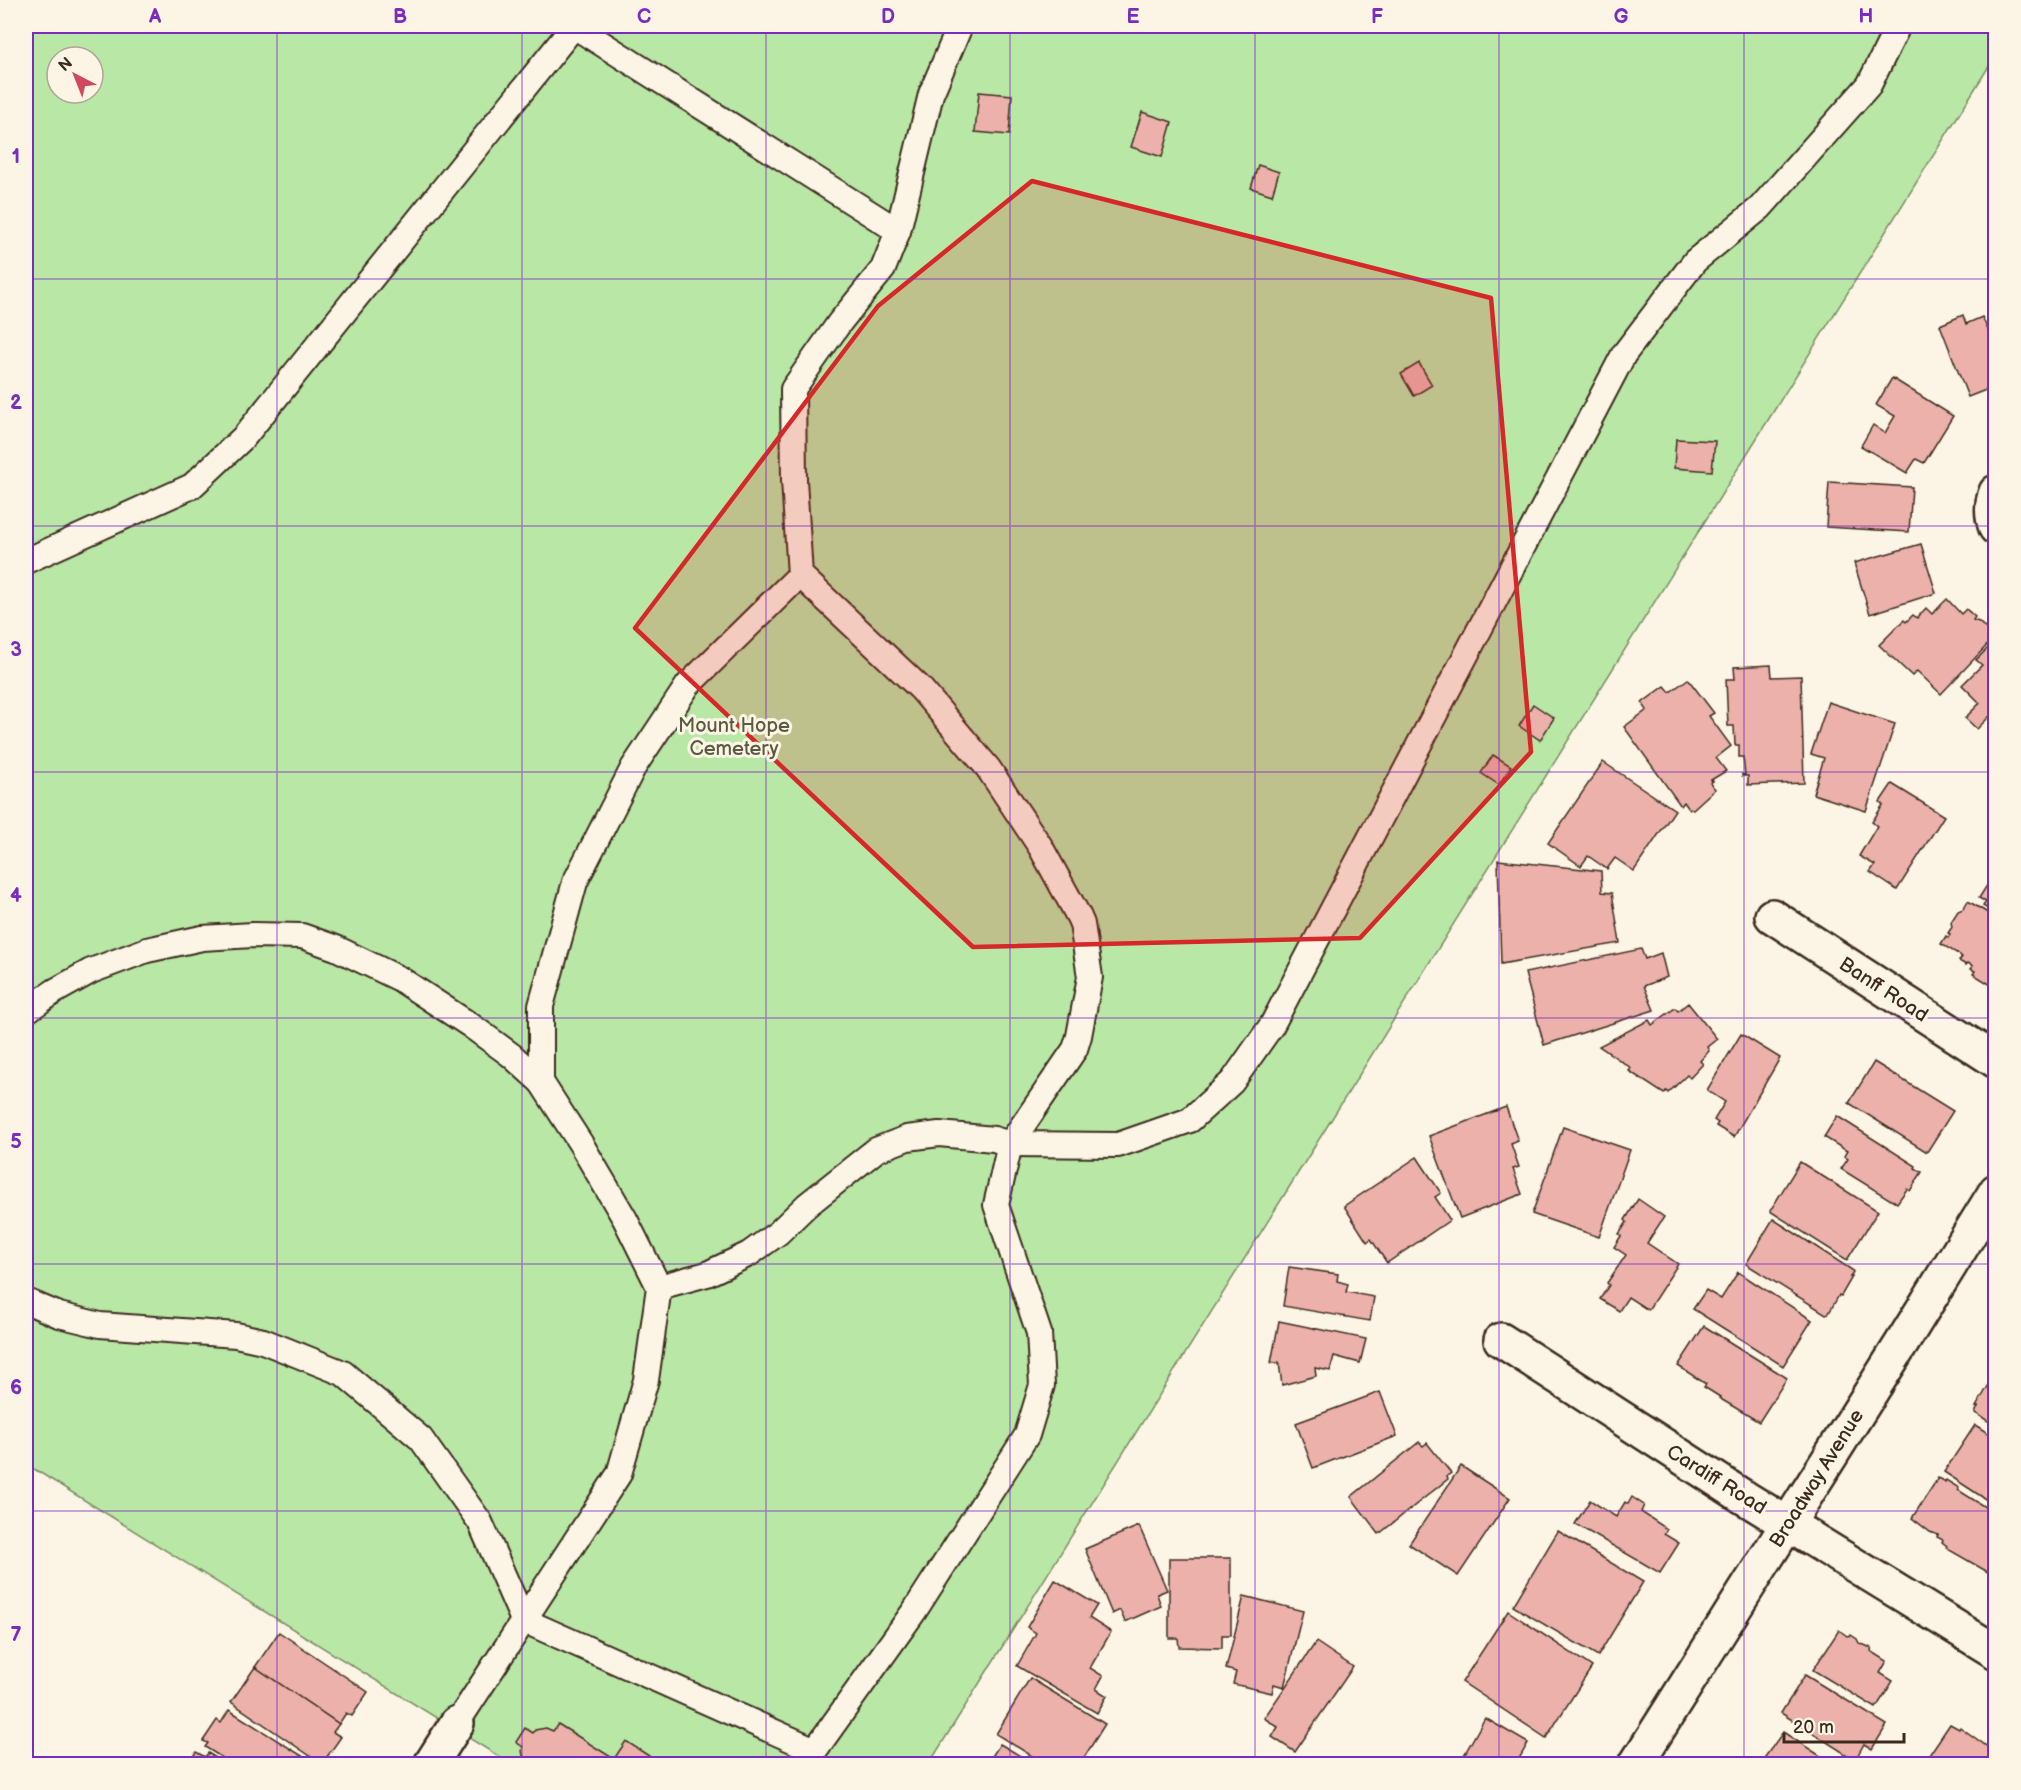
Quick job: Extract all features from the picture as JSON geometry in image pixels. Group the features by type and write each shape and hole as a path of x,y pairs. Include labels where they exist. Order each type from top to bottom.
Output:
{"street":[{"path":"1995,492 1992,504 1995,528"},
{"name":"Banff Road","path":"1772,916 1995,1061"},
{"name":"Broadway Avenue","path":"1636,1764 1902,1343 1995,1191"},
{"name":"Cardiff Road","path":"1501,1340 1787,1523 1995,1652"},
{"path":"431,1764 457,1723"}],"lane":[{"path":"26,561 192,486 244,436 574,26 898,231"},
{"path":"26,1301 59,1315 100,1325 236,1335 263,1341 343,1373 421,1438 480,1522 523,1620 815,1750 915,1610 1027,1435 1042,1385 1039,1333 996,1205 1010,1144 1075,1049 1090,977 1082,924 1040,846 988,768 921,689 800,575 794,480 793,389 840,322 884,268 898,231 931,94 960,26"},
{"path":"659,1287 707,1274 749,1254 778,1233 807,1205 876,1150 907,1138 939,1134 994,1139 1010,1144 1118,1145 1191,1120 1232,1082 1272,1025 1624,354 1695,261 1760,208 1869,85 1898,26"},
{"path":"541,1082 541,1006 575,882 633,768 688,685 800,575"},
{"path":"26,1011 91,970 147,950 202,938 253,935 302,936 336,948 400,979 511,1055 541,1082 625,1219 659,1287 646,1380 619,1474 457,1723"}],"highlighted area":[{"path":"1032,181 1491,298 1531,752 1360,938 973,947 635,628 878,306"}],"green space":[{"name":"Mount Hope Cemetery","path":"26,26 1995,26 1996,55 929,1764 511,1764 26,1464"}],"building":[{"path":"979,92 1012,95 1009,135 975,132"},
{"path":"1142,112 1172,122 1162,157 1131,147"},
{"path":"1258,165 1279,172 1272,195 1251,188"},
{"path":"1963,315 1966,324 1982,317 1996,347 1996,386 1968,397 1940,325"},
{"path":"1419,363 1432,385 1414,396 1401,374"},
{"path":"1892,378 1953,416 1924,463 1916,459 1907,473 1861,446 1873,425 1885,433 1895,416 1876,405"},
{"path":"1676,439 1715,441 1712,471 1674,468"},
{"path":"1829,482 1912,487 1909,532 1826,527"},
{"path":"1921,544 1936,593 1870,614 1854,563"},
{"path":"1947,599 1961,614 1966,609 1975,617 1973,620 1979,622 1993,639 1941,694 1917,671 1912,676 1879,645 1904,620 1906,622 1913,615 1917,618 1926,608 1932,614"},
{"path":"1996,640 1996,718 1992,714 1977,729 1965,718 1980,703 1962,685 1982,665 1976,660"},
{"path":"1771,665 1772,677 1801,676 1804,783 1748,785 1748,776 1742,776 1742,774 1745,775 1743,757 1739,757 1739,745 1735,745 1734,726 1728,726 1726,679 1735,679 1734,667"},
{"path":"1688,679 1714,713 1709,716 1731,746 1716,758 1726,771 1711,780 1713,781 1710,783 1715,789 1693,809 1689,809 1684,802 1681,806 1624,727 1647,710 1642,703 1665,686 1670,692"},
{"path":"1828,702 1895,724 1866,811 1813,794 1824,758 1811,754"},
{"path":"1533,704 1554,718 1540,740 1519,726"},
{"path":"1493,755 1511,766 1499,785 1481,773"},
{"path":"1603,762 1675,810 1634,871 1615,858 1607,869 1588,856 1581,866 1548,843"},
{"path":"1892,784 1944,816 1897,890 1870,872 1875,865 1859,856 1877,826 1872,822 1883,805 1880,802"},
{"path":"1498,860 1601,871 1602,892 1612,893 1620,943 1501,964"},
{"path":"1996,871 1996,914 1983,906 1986,902 1979,898"},
{"path":"1968,901 1996,918 1996,984 1993,982 1991,985 1973,974 1975,971 1971,969 1973,966 1959,961 1962,957 1960,955 1941,944 1950,934 1948,933 1952,927 1951,922"},
{"path":"1641,949 1645,959 1661,953 1667,977 1644,986 1654,1010 1544,1045 1525,973"},
{"path":"1688,1003 1717,1039 1707,1047 1709,1051 1700,1061 1703,1064 1690,1078 1687,1075 1668,1093 1666,1091 1664,1094 1629,1071 1631,1068 1599,1046 1649,1020 1652,1025 1675,1008 1678,1011"},
{"path":"1741,1034 1780,1058 1734,1137 1716,1126 1718,1123 1714,1120 1725,1102 1707,1090"},
{"path":"1874,1062 1953,1111 1927,1152 1849,1103"},
{"path":"1506,1107 1518,1141 1511,1144 1519,1167 1513,1169 1522,1194 1460,1218 1429,1136"},
{"path":"1837,1116 1922,1172 1910,1191 1907,1189 1897,1203 1841,1169 1848,1159 1844,1156 1847,1151 1824,1137"},
{"path":"1563,1127 1630,1150 1599,1237 1532,1214"},
{"path":"1417,1157 1441,1193 1435,1197 1450,1220 1387,1263 1371,1239 1367,1242 1344,1206"},
{"path":"1800,1162 1878,1211 1847,1260 1770,1211"},
{"path":"1638,1199 1664,1217 1647,1243 1678,1264 1648,1310 1628,1297 1619,1311 1600,1299 1609,1285 1607,1283 1626,1255 1614,1247 1627,1222 1625,1220"},
{"path":"1773,1219 1852,1270 1850,1277 1852,1277 1829,1313 1826,1314 1746,1264"},
{"path":"1289,1267 1338,1274 1337,1281 1348,1284 1346,1292 1374,1297 1370,1321 1283,1306"},
{"path":"1738,1272 1812,1320 1783,1366 1693,1309 1706,1290 1721,1299"},
{"path":"1279,1321 1366,1339 1360,1363 1334,1356 1330,1371 1315,1368 1316,1376 1282,1385 1279,1363 1271,1363"},
{"path":"1704,1326 1787,1378 1759,1422 1719,1398 1704,1387 1706,1384 1678,1366"},
{"path":"1996,1380 1996,1426 1975,1413 1991,1381 1994,1383"},
{"path":"1380,1392 1397,1436 1313,1468 1296,1423"},
{"path":"1975,1425 1996,1438 1996,1506 1944,1472"},
{"path":"1419,1442 1423,1446 1427,1443 1451,1473 1447,1476 1448,1479 1379,1534 1351,1497"},
{"path":"1461,1466 1510,1498 1458,1576 1409,1544"},
{"path":"1938,1478 1959,1488 1958,1490 1996,1514 1996,1571 1993,1575 1946,1548 1943,1540 1937,1537 1938,1535 1930,1532 1912,1518"},
{"path":"1632,1497 1644,1505 1641,1512 1667,1529 1664,1534 1679,1543 1660,1573 1575,1524 1590,1500 1616,1517 1625,1502 1628,1504"},
{"path":"1139,1526 1167,1590 1157,1594 1161,1606 1125,1622 1120,1610 1112,1614 1085,1549"},
{"path":"1558,1531 1643,1582 1598,1656 1513,1606"},
{"path":"1169,1558 1231,1558 1231,1635 1222,1635 1222,1648 1179,1647 1178,1638 1169,1638"},
{"path":"1055,1580 1097,1605 1089,1618 1111,1632 1090,1668 1103,1676 1096,1689 1107,1696 1097,1713 1017,1666 1036,1633 1027,1627"},
{"path":"1244,1596 1303,1611 1284,1687 1274,1684 1272,1693 1233,1684 1236,1672 1226,1669"},
{"path":"1508,1611 1592,1667 1546,1738 1462,1682"},
{"path":"1839,1630 1847,1636 1851,1635 1859,1643 1869,1647 1871,1651 1887,1661 1880,1673 1893,1681 1876,1708 1813,1670"},
{"path":"279,1632 368,1692 352,1716 346,1713 339,1724 255,1667"},
{"path":"1316,1642 1353,1667 1295,1752 1272,1737 1278,1727 1264,1718"},
{"path":"255,1667 339,1724 333,1732 341,1737 322,1764 231,1702"},
{"path":"1805,1675 1887,1725 1872,1749 1864,1744 1855,1760 1781,1713"},
{"path":"1030,1678 1105,1724 1080,1764 1045,1764 996,1734"},
{"path":"229,1710 315,1764 232,1764 205,1747 208,1743 203,1741 217,1720 221,1723"},
{"path":"1485,1718 1528,1743 1516,1764 1459,1764"},
{"path":"558,1724 614,1759 626,1741 655,1760 652,1764 529,1764 524,1761 523,1747 516,1742 525,1728 533,1733 535,1730 546,1728 553,1731"},
{"path":"1950,1724 1959,1729 1960,1727 1996,1753 1996,1764 1923,1764"},
{"path":"1783,1732 1833,1764 1760,1764"},
{"path":"1000,1744 1034,1764 987,1764"},
{"path":"196,1752 205,1757 208,1753 226,1764 188,1764"}]}
